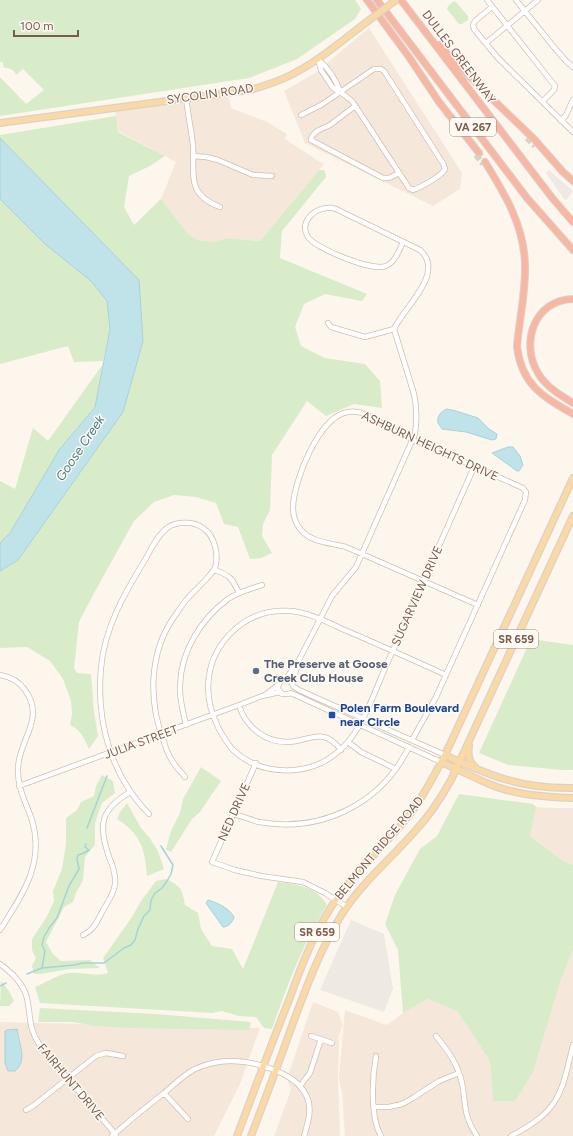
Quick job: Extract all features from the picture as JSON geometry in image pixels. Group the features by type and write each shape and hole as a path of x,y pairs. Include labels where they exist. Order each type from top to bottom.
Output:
{"highway":[{"path":"367,0 477,154"},
{"name":"VA 267","path":"377,0 527,198 573,250"},
{"name":"DULLES GREENWAY","path":"401,0 573,222"},
{"path":"421,26 484,91 524,129 573,181"},
{"path":"524,129 527,138"},
{"path":"535,146 539,151 550,157"},
{"path":"484,163 492,174 515,216 523,247 525,265 517,347 520,365 528,381 536,391 573,414"},
{"path":"573,299 552,305 539,317 532,330 530,349 535,366 543,380 556,393 573,403"}],"main road":[{"name":"SYCOLIN ROAD","path":"0,123 250,90 270,84 292,75 318,59 396,0"},
{"name":"BELMONT RIDGE ROAD","path":"237,1136 308,952 317,933 335,900 361,868 403,823 427,790 573,478"},
{"name":"BELMONT RIDGE ROAD","path":"251,1136 319,958 332,931 347,907 365,884 424,820 442,796 457,769 573,516"},
{"path":"470,741 468,752 469,759 473,766 480,770"},
{"path":"445,754 460,762 499,778 528,786 573,788"},
{"path":"441,762 489,784 517,792 550,797 573,798"}],"street":[{"path":"487,0 555,86 554,90 542,101"},
{"path":"516,0 566,62 573,67"},
{"path":"486,43 538,0"},
{"path":"492,7 475,21 473,25 474,29 497,57 573,132"},
{"path":"300,115 321,105 340,92 374,69 381,69 384,71 445,167 442,173 418,188 413,190 409,188 352,101 340,92 338,85 326,67 318,59"},
{"path":"186,98 192,139 192,176 196,188 208,201 220,207"},
{"path":"561,121 566,115 573,100"},
{"path":"355,106 330,125 317,131 311,140 314,143 383,178 389,178 399,173"},
{"path":"193,156 218,160 253,175 272,176"},
{"path":"403,242 391,264 382,268 377,268 348,260 309,239 305,227 308,219 316,211 322,208 332,208 403,242 424,254 429,269 426,282 398,320 394,329 416,404 417,421 413,440 356,567 332,596 299,660 285,680 278,685 280,692 286,695 291,693 441,762"},
{"path":"328,323 331,327 365,337 394,329"},
{"name":"ASHBURN HEIGHTS DRIVE","path":"412,740 431,708 478,605 526,496 526,492 523,488 380,424 370,416 348,412 337,416 327,425 316,441 304,464 296,487 293,503 294,518 299,527 310,537 340,545 478,605"},
{"name":"SUGARVIEW DRIVE","path":"446,675 393,651 320,619 292,611 272,612 245,621 222,644 212,661 209,671 207,692 212,715 223,736 234,750 256,763 274,770 305,769 326,762 341,750 357,730 363,719 393,651 424,581 474,467"},
{"path":"149,814 130,792 118,771 111,753 101,714 101,666 105,641 115,616 157,539 168,527 180,523 193,523 203,527 212,537 217,559 214,570 187,599 173,618 163,637 156,659 153,683 154,706 161,734 173,762 185,777"},
{"path":"214,570 226,573 231,578 239,593"},
{"path":"186,725 182,709 180,686 183,661 187,650 200,626 228,599 239,593 262,585"},
{"path":"291,693 299,660"},
{"path":"0,675 9,677 22,686 30,698 33,708 33,720 18,760 19,786 33,826 35,842 35,858 30,880 0,930"},
{"path":"285,680 288,680 293,685 363,719 445,754"},
{"name":"JULIA STREET","path":"262,696 278,685"},
{"name":"JULIA STREET","path":"19,786 111,753 239,704 262,696 280,692"},
{"path":"239,704 241,712 247,722 265,736 274,740 286,742 311,736 321,736 334,742 341,750"},
{"path":"348,742 361,752 396,769"},
{"path":"233,814 258,821 283,824 312,822 325,819 361,802 382,785 396,769 409,747"},
{"name":"NED DRIVE","path":"256,763 212,862 235,870 261,876 303,882 317,888 335,900"},
{"path":"83,934 92,930 112,894 115,884 114,870 103,835 104,820 115,802 130,792"},
{"path":"335,900 347,907"},
{"name":"FAIRHUNT DRIVE","path":"0,964 16,977 21,984 27,998 30,1024 34,1037 114,1135"},
{"path":"311,1036 332,1043"},
{"path":"436,1036 452,1057 459,1073 462,1082 466,1115 477,1136"},
{"path":"300,1086 310,1073 321,1039"},
{"path":"510,1136 535,1122 553,1105 564,1082 573,1045"},
{"path":"26,1110 96,1056 106,1053 123,1056"},
{"path":"376,1056 374,1107 376,1125 381,1136"},
{"path":"114,1135 190,1072 214,1063 237,1061 276,1070 292,1079 300,1086 306,1095 310,1107 309,1120 304,1136"},
{"path":"374,1107 389,1107 402,1104 439,1081 459,1073"},
{"path":"164,1093 188,1119"}],"shaded area":[{"path":"369,28 462,173 460,189 433,206 305,143 284,91 315,73"},
{"path":"229,97 231,108 267,122 287,134 285,139 324,164 260,241 228,238 213,242 198,240 189,235 161,199 176,162 118,131 115,111"},
{"path":"549,170 573,191 567,199 565,200 546,173"},
{"path":"536,807 573,808 573,865 563,861 530,836"},
{"path":"351,920 384,934 393,989 384,1012 320,990"},
{"path":"573,950 573,1136 345,1136 342,1092 339,1078 345,1010 387,1025 403,1013 428,999 458,1012 490,1061 493,1101 560,982"},
{"path":"313,1002 338,1012 343,1026 338,1036 340,1136 274,1136 291,1090 287,1079"},
{"path":"0,1022 260,1028 240,1084 214,1136 0,1136"}],"green space":[{"path":"0,0 355,0 361,9 355,19 297,59 249,78 0,116 0,77 26,104 44,90 23,69 16,75 12,70 3,66 3,62 0,62"},
{"path":"454,1 468,16 468,20 462,24 459,24 447,9 448,6"},
{"path":"116,116 118,132 165,156 150,166 129,176 124,207 134,225 161,199 189,235 198,240 213,242 228,238 260,241 319,170 324,170 326,177 282,231 280,258 367,294 362,301 325,294 304,304 295,327 301,346 325,358 365,364 380,381 382,408 354,404 326,416 307,401 272,455 270,510 263,524 262,536 272,553 261,558 250,559 238,527 224,524 216,503 196,497 174,495 154,502 134,521 79,622 74,668 77,673 91,674 94,712 98,736 89,749 80,732 70,725 72,714 71,701 63,679 50,661 27,647 0,648 0,571 18,560 123,412 139,280 0,138 0,135"},
{"path":"0,199 45,244 91,281 107,301 110,329 103,361 74,362 68,346 0,364"},
{"path":"103,364 95,406 59,450 10,533 0,543 0,481 15,489 33,428 48,441"},
{"path":"531,639 573,645 573,770 508,765 479,753"},
{"path":"201,767 221,781 200,812 192,819 171,852 166,849 171,831 180,813 183,799"},
{"path":"102,775 113,781 115,793 102,803 95,823 95,845 85,857 83,880 73,902 64,907 46,942 53,954 61,961 90,960 100,968 70,969 34,974 32,966 36,958 32,950 32,939 46,918 54,901 53,891 62,869 66,844 66,818 77,810 81,802 94,796 96,786"},
{"path":"459,794 533,804 536,807 530,836 563,861 573,865 573,950 560,982 533,1072 515,1101 493,1101 490,1061 458,1012 428,999 403,1013 398,950 385,924 395,895 420,849 437,836"},
{"path":"127,803 141,828 158,851 164,869 147,876 143,850 137,837 132,830 117,819"},
{"path":"166,879 178,886 183,895 185,905 198,913 201,929 212,946 232,949 243,969 278,882 299,885 312,890 323,899 327,905 310,934 272,1029 264,1028 256,1017 239,1016 222,1011 212,1013 40,1003 35,987 57,976 69,973 97,975 108,973 103,958 156,881"},
{"path":"1,981 9,991 14,1001 9,1006 0,1006"},
{"path":"40,1008 156,1014 251,1022 249,1030 95,1026 73,1022 38,1022"}],"water":[{"name":"Goose Creek","path":"0,138 139,280 143,341 123,412 18,560 0,571 0,543 10,533 59,450 95,407 110,329 107,301 91,281 45,244 0,199"},
{"path":"447,409 478,418 489,429 497,434 496,439 492,440 466,432 442,429 438,423 438,418 442,411"},
{"path":"508,447 513,447 520,456 523,465 519,471 492,453"},
{"path":"208,900 223,906 229,911 234,917 233,921 227,926 223,927 206,903"},
{"path":"17,1029 22,1052 21,1062 15,1071 8,1071 5,1063 5,1031"}],"waterway":[{"path":"87,828 107,776"},
{"path":"42,968 45,951 42,945 44,937 57,918 69,886 79,869 77,859 78,855 89,850 85,847 86,844"},
{"path":"27,974 42,968 83,963 104,963 124,948 131,945 135,940 144,916 150,910 151,900 155,893 162,888 171,874 173,865 161,846"},
{"path":"0,986 6,983"}],"tunnel":[{"path":"527,138 535,146"},
{"path":"476,155 483,164"}],"place":[{"name":"The Preserve at Goose Creek Club House","path":"256,671"},
{"name":"Polen Farm Boulevard near Circle","path":"332,715"}]}
